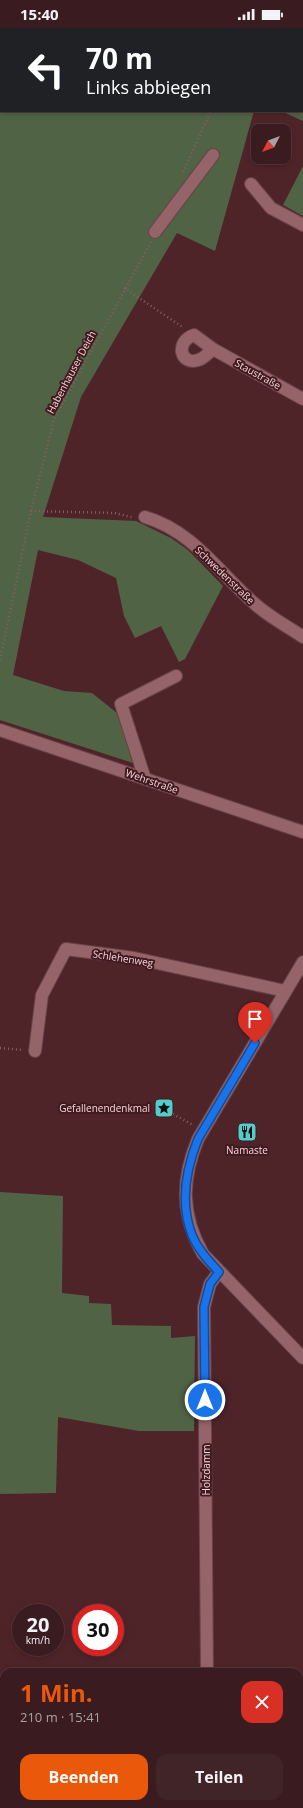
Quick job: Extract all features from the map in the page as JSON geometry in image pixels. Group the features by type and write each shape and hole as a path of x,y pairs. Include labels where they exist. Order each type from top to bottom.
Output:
{"street":[{"path":"155,232 177,205 213,155"},
{"path":"251,184 270,208 303,225"},
{"path":"194,335 187,337 182,342 181,348 186,359 199,360 213,349"},
{"name":"Staustraße","path":"194,335 213,349 303,398"},
{"name":"Schwedenstraße","path":"145,517 182,534 206,555 255,605 303,637"},
{"path":"145,779 121,704 176,676"},
{"name":"Wehrstraße","path":"0,730 303,832"},
{"name":"Schlehenweg","path":"35,1051 42,995 66,949 134,958 285,991"},
{"path":"303,962 298,977 285,991 198,1139 189,1165 186,1207 192,1235 203,1254 303,1358"},
{"name":"Holzdamm","path":"207,1668 204,1307 210,1284 219,1272"}],"path":[{"path":"183,174 211,112"},
{"name":"Habenhauser Deich","path":"0,660 31,511 54,419 155,232"},
{"path":"124,288 194,335"},
{"path":"31,511 115,513 140,519 145,517"},
{"path":"0,1048 35,1051"},
{"path":"166,1110 203,1131"}],"green space":[{"path":"0,112 254,112 215,251 177,233 81,397 43,517 136,521 171,538 188,550 223,586 185,659 179,662 161,626 135,638 124,616 116,578 78,560 38,550 13,675 64,691 92,693 117,713 133,763 0,720"},
{"path":"283,112 303,112 303,121"},
{"path":"303,166 303,216 283,205"},
{"path":"0,1192 63,1196 62,1293 89,1296 89,1303 111,1304 112,1325 171,1326 171,1338 195,1336 194,1431 139,1431 58,1417 56,1493 0,1494"}],"place":[{"name":"Gefallenendenkmal","path":"164,1108"},
{"name":"Namaste","path":"247,1132"}],"route":[{"path":"205,1400 204,1307 210,1284 219,1272 203,1254 192,1235 186,1207 187,1178 192,1154 198,1139 255,1043"}]}
